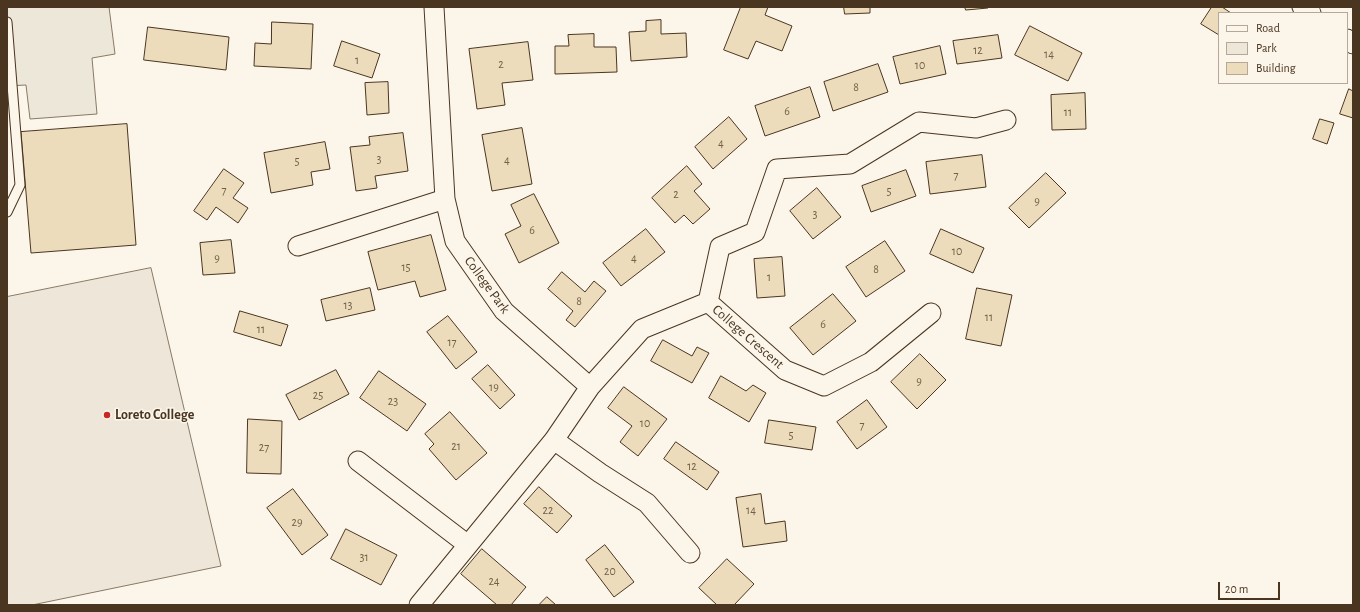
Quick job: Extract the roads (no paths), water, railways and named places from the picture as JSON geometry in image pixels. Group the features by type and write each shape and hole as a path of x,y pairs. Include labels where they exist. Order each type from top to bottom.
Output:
{"street":[{"name":"College Park","path":"434,7 445,199 455,241 504,311 590,387"},
{"path":"419,605 554,440 590,387 642,329 708,302 720,247 756,232 777,169 850,164 919,122 976,128 1006,120"},
{"path":"298,246 445,199"},
{"name":"College Crescent","path":"708,302 785,370 824,386 871,362 931,313"},
{"path":"554,440 647,504 690,553"},
{"path":"358,461 468,545"}],"lane":[{"path":"7,22 20,185 7,212"}],"place":[{"name":"Loreto College","path":"107,415"}]}
